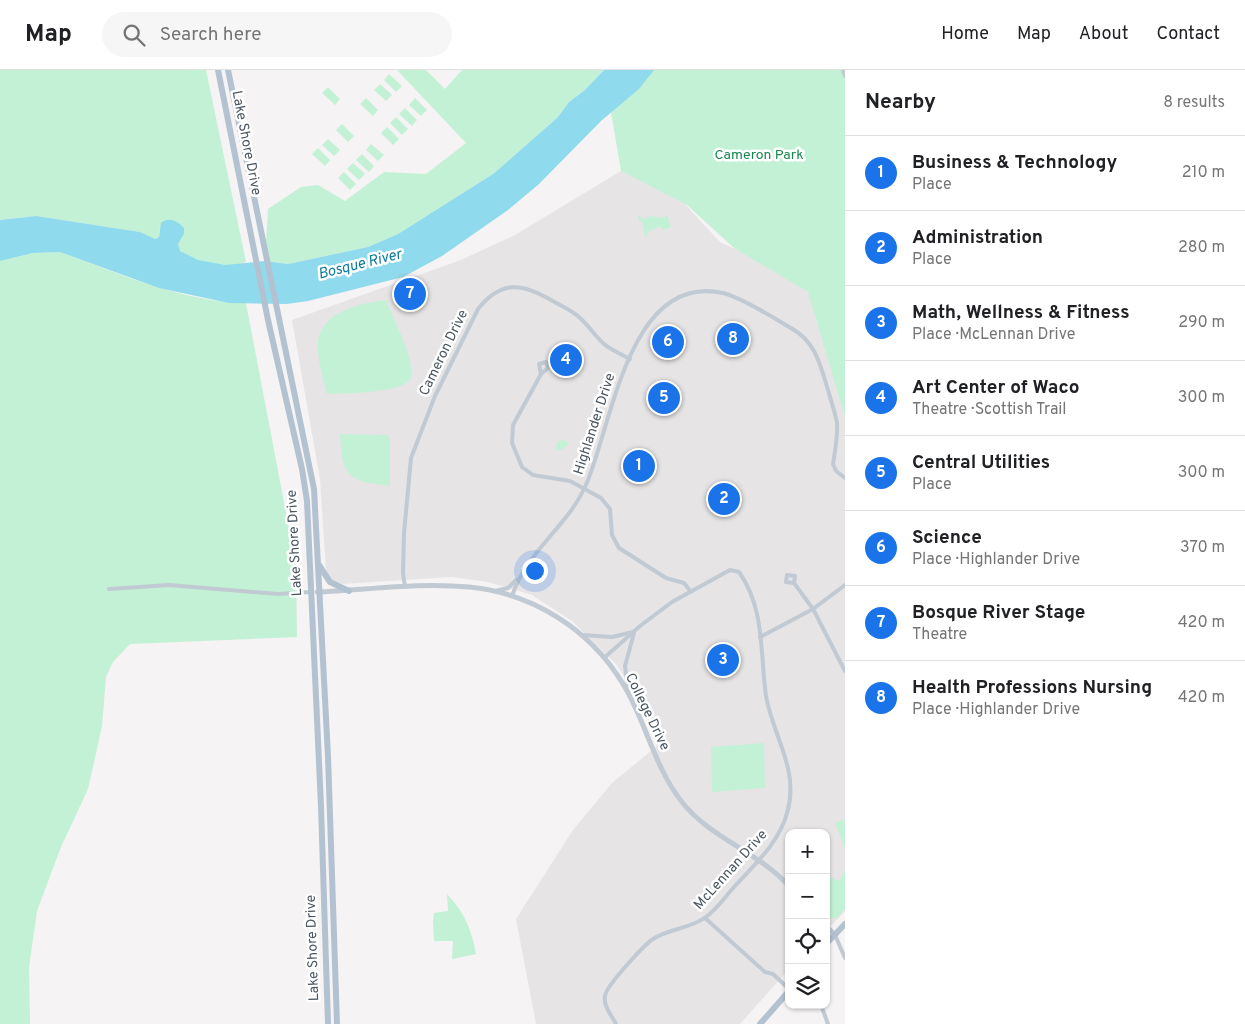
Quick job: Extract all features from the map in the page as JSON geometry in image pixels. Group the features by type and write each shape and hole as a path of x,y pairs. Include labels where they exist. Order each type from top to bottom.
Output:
{"main road":[{"name":"Lake Shore Drive","path":"218,70 268,320 305,487 321,806 328,1024"},
{"name":"Lake Shore Drive","path":"228,70 278,317 313,477 328,756 337,1024"},
{"path":"318,564 330,582 349,591"},
{"path":"830,940 845,924"},
{"path":"760,1024 785,995"}],"street":[{"path":"843,70 845,76"},
{"name":"Cameron Drive","path":"405,588 403,540 411,458 447,369 478,309 485,300 492,293 503,289 514,287 534,290 573,312 604,344 630,359"},
{"name":"Highlander Drive","path":"495,591 508,588 569,514 584,489 610,407 630,359 652,319 674,300 685,296 701,293 724,294 788,326 808,340 818,357 836,421 834,464 836,471 845,478"},
{"path":"541,374 513,425 514,451 522,467 532,475 559,478 602,498 610,509 612,535 618,548 666,578 684,582 691,592 672,602 604,658"},
{"name":"McLennan Drive","path":"616,1024 606,1004 607,990 653,939 705,918 759,859 776,836 787,815 792,783 787,758 767,697 758,619 751,594 736,570 730,570 691,592"},
{"name":"Highlander Drive","path":"512,596 519,576"},
{"path":"794,583 813,609 845,671"},
{"path":"108,589 170,585 278,594 310,592"},
{"path":"760,637 813,609 845,585"},
{"name":"College Drive","path":"310,592 454,586 495,591 544,609 582,635 604,658 629,694 664,773 681,801 708,828 759,859 785,882"},
{"path":"582,635 612,638 635,631"},
{"path":"629,694 625,666 635,631"},
{"path":"705,918 765,972 773,974 785,986"},
{"path":"830,930 835,935 845,958"},
{"path":"822,1009 828,1024"}],"shaded area":[{"path":"621,171 682,201 720,242 761,261 812,295 816,320 829,354 845,417 845,911 830,927 830,829 785,829 785,973 740,1024 536,1024 516,919 573,830 612,783 657,746 642,705 616,664 572,621 532,595 488,582 452,577 342,584 331,579 326,570 320,479 292,320 461,260 515,235"}],"green space":[{"path":"0,70 206,70 246,262 220,265 191,258 178,248 178,244 184,234 160,227 159,237 154,239 140,232 36,216 0,220"},
{"path":"397,70 426,70 445,89 462,70 604,70 585,90 569,102 557,118 493,174 398,234 368,247 288,264 265,261 268,209 301,187 318,185 345,201 384,172 426,174 466,143"},
{"name":"Cameron Park","path":"649,70 845,70 845,417 808,292 734,248 687,205 621,171 611,112"},
{"path":"389,74 402,86 396,92 384,80"},
{"path":"380,84 392,95 386,101 374,90"},
{"path":"328,87 340,99 335,105 322,93"},
{"path":"366,98 378,110 373,116 360,104"},
{"path":"415,98 427,110 421,116 409,105"},
{"path":"405,108 417,120 412,126 399,114"},
{"path":"396,117 408,129 402,135 390,123"},
{"path":"342,124 354,136 348,142 336,130"},
{"path":"387,127 399,139 393,145 381,133"},
{"path":"328,139 340,150 334,156 322,145"},
{"path":"371,144 384,155 378,161 366,150"},
{"path":"318,148 330,160 325,166 312,154"},
{"path":"362,154 374,166 369,172 356,160"},
{"path":"353,163 365,174 359,180 347,169"},
{"path":"344,172 356,184 350,190 338,178"},
{"path":"647,212 648,216 664,218 667,215 671,227 663,230 661,226 647,232 648,235 645,236 642,221 639,221 638,216 640,215 642,219 647,218"},
{"path":"60,252 175,292 199,298 246,303 296,565 297,637 130,644 113,662 106,677 102,726 88,789 61,847 37,911 29,967 30,1024 0,1024 0,261 33,253"},
{"path":"386,300 407,350 412,370 411,377 407,383 386,390 327,394 318,352 319,339 323,328 330,319 350,308"},
{"path":"340,434 387,435 390,438 390,486 364,482 350,474 345,468 343,460"},
{"path":"562,440 569,443 563,449 556,450 557,442"},
{"path":"764,743 765,788 712,792 711,747"},
{"path":"845,819 845,848 835,823"},
{"path":"845,870 845,909 837,918 831,918 830,878 839,881"},
{"path":"447,894 466,922 476,954 452,959 453,941 434,941 434,913 448,911"}],"water":[{"name":"Bosque River","path":"604,70 654,70 639,89 601,121 539,184 508,210 442,256 403,277 308,301 287,304 229,303 159,288 60,252 33,253 0,261 0,220 36,216 140,232 155,239 159,237 161,223 173,220 184,228 184,234 178,244 180,251 198,260 225,265 265,261 288,264 368,247 398,234 493,174 557,118 569,102 585,90"}],"place":[{"name":"Bosque River Stage","path":"410,294"},
{"name":"Health Professions Nursing","path":"733,339"},
{"name":"Science","path":"668,342"},
{"name":"Art Center of Waco","path":"566,360"},
{"name":"Central Utilities","path":"664,398"},
{"name":"Business & Technology","path":"639,466"},
{"name":"Administration","path":"724,499"},
{"name":"Math, Wellness & Fitness","path":"723,660"}]}
